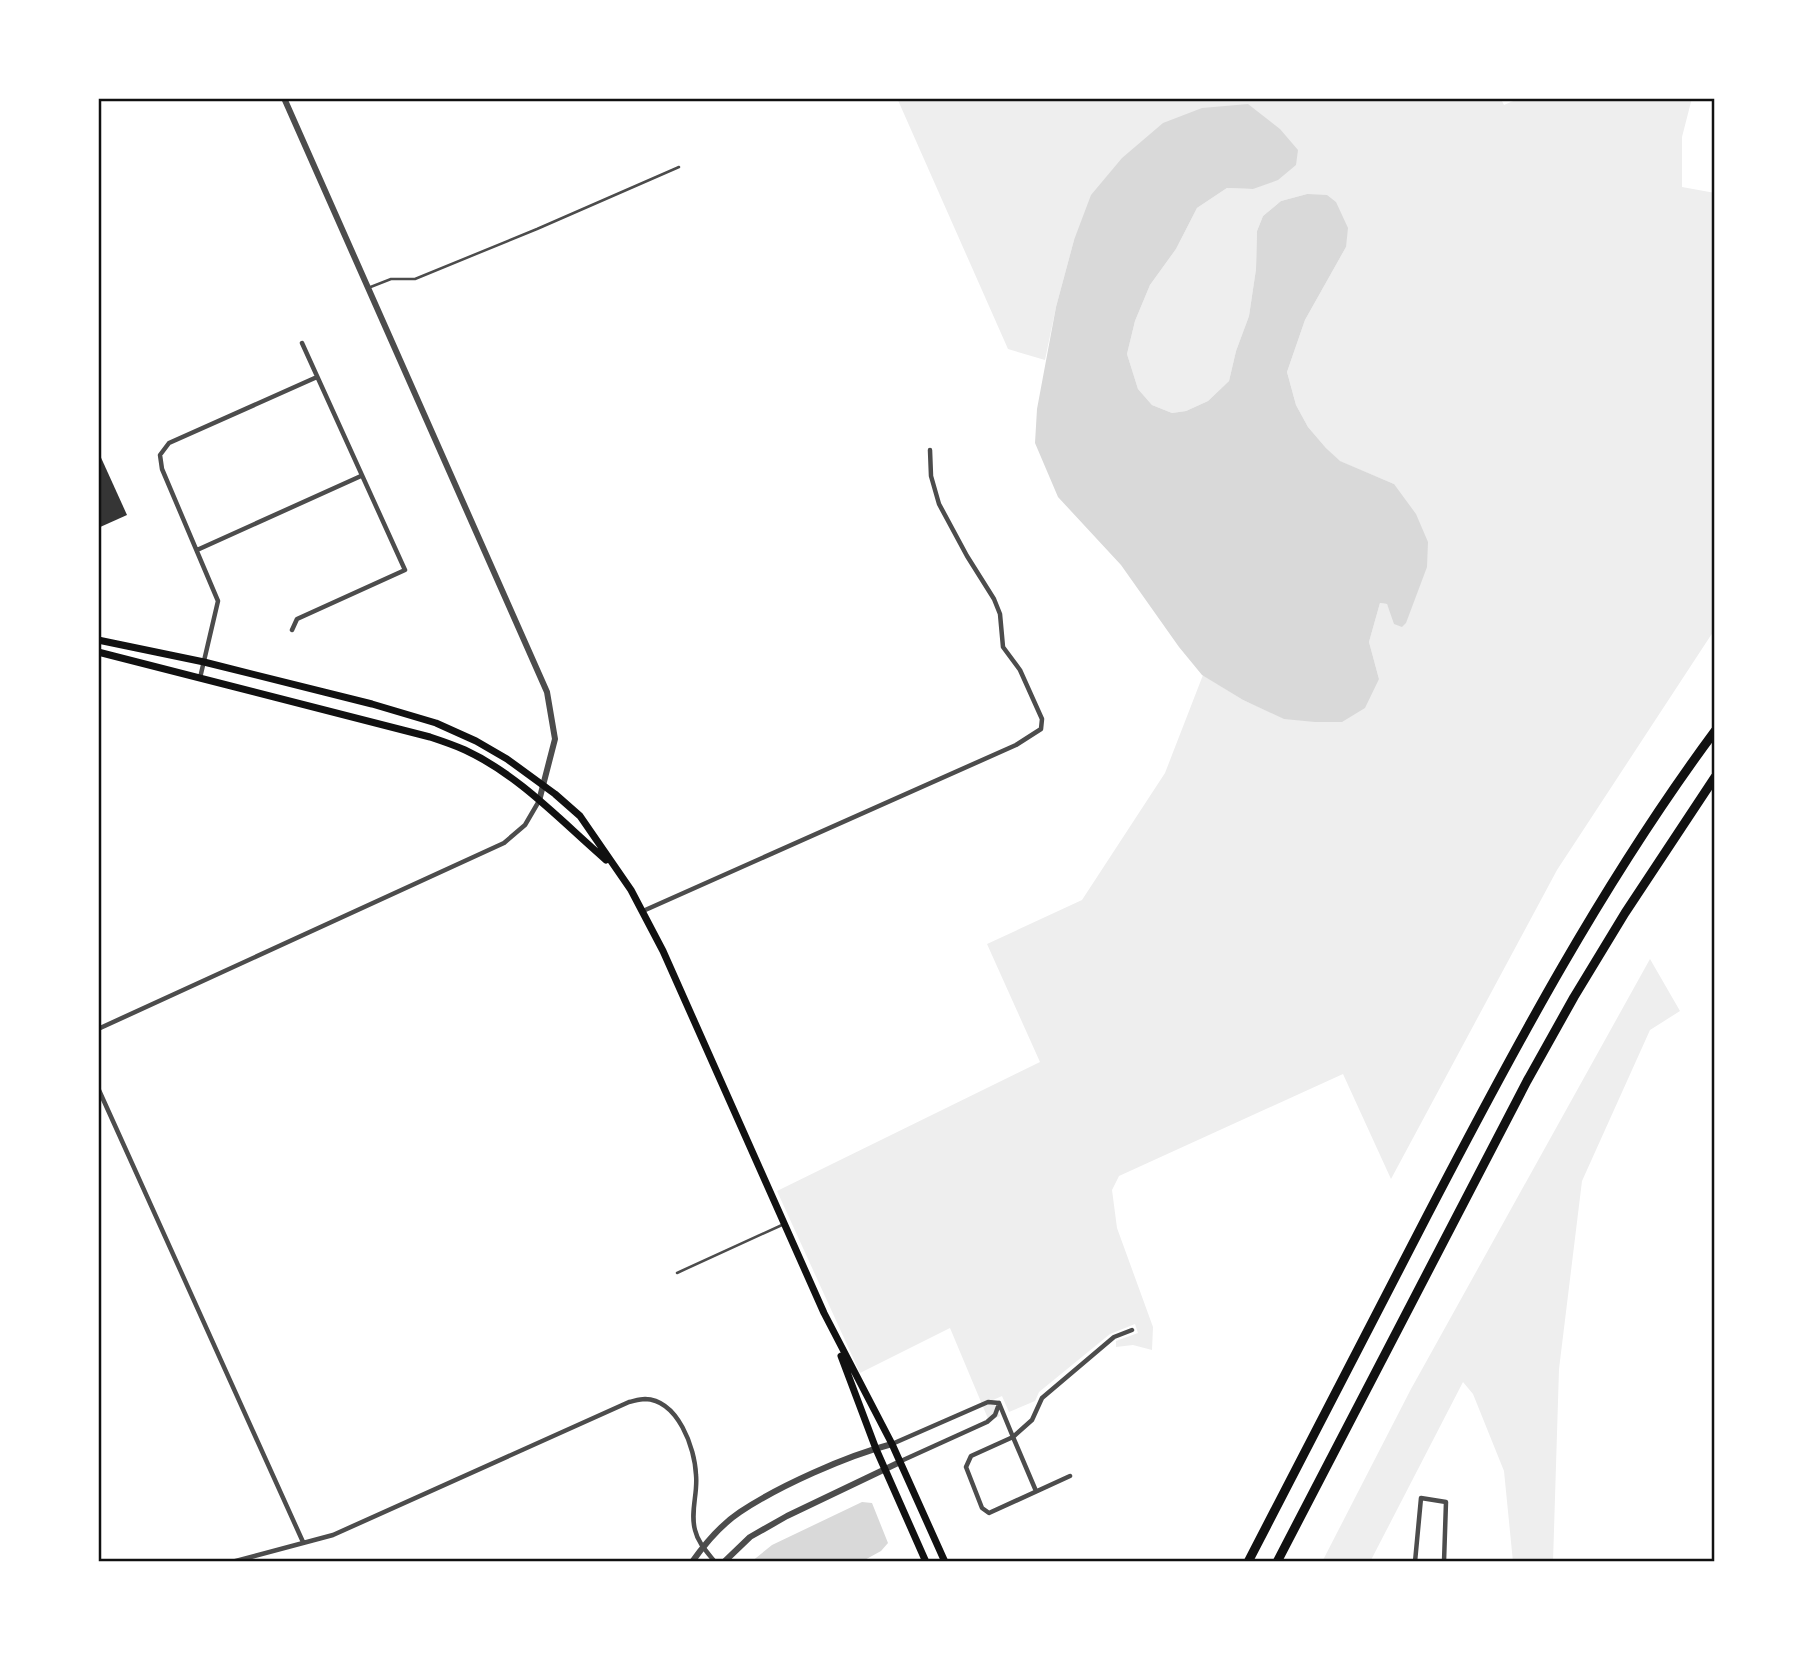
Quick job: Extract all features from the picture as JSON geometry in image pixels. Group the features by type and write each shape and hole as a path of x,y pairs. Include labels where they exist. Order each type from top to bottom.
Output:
{"highway":[{"path":"1248,1562 1504,1068 1551,983 1654,819 1715,731"},
{"path":"1278,1562 1547,1045 1625,913 1715,776"}],"main road":[{"path":"98,640 204,662 372,704 436,723 476,741 528,773 580,816 643,911 785,1223 831,1329 885,1471 926,1562"},
{"path":"98,652 430,737 467,751 539,801 615,868"},
{"path":"831,1329 892,1444 945,1562"}],"street":[{"path":"98,1029 504,842 525,825 539,801 555,739 547,692 284,98"},
{"path":"292,630 297,619 405,570 302,343"},
{"path":"200,678 218,601 162,469 160,455 169,443 317,377"},
{"path":"643,911 1016,745 1041,729 1041,719 1020,670 1003,648 1000,614 994,598 939,504 931,476 930,450"},
{"path":"197,550 362,476"},
{"path":"98,1088 303,1542"},
{"path":"1070,1476 989,1513 982,1508 965,1467 971,1456 1013,1437 1032,1420 1042,1398 1114,1337 1132,1330"},
{"path":"232,1562 333,1535 629,1402 647,1399 664,1405 679,1419 688,1439 696,1475 694,1528 703,1548 715,1562"},
{"path":"692,1562 738,1513 766,1497 988,1402 999,1403"},
{"path":"999,1403 1036,1492"},
{"path":"724,1562 750,1537 787,1516 987,1422 995,1415 999,1403"},
{"path":"1415,1562 1420,1498 1446,1502 1444,1562"}],"lane":[{"path":"368,288 391,279 415,279 679,167"},
{"path":"677,1273 785,1223"}],"shaded area":[{"path":"897,98 1495,98 1501,99 1504,105 1520,98 1692,98 1682,137 1682,187 1715,193 1715,629 1557,870 1391,1179 1343,1074 1119,1176 1112,1190 1117,1228 1153,1327 1152,1350 1133,1345 1116,1347 1116,1341 1138,1333 1135,1324 1110,1334 1039,1392 1035,1401 1009,1412 1002,1396 993,1400 1000,1416 989,1421 950,1328 860,1373 777,1191 1040,1062 987,944 1082,900 1165,773 1203,675 1243,700 1285,719 1379,679 1369,642 1380,603 1387,604 1393,618 1394,484 1339,461 1308,427 1296,405 1287,372 1305,320 1346,247 1307,194 1281,201 1263,216 1257,231 1256,269 1249,316 1236,351 1229,381 1208,401 1186,411 1172,413 1152,405 1138,389 1127,354 1135,321 1150,285 1176,249 1197,208 1227,188 1253,189 1298,150 1074,240 1045,360 1008,349"},
{"path":"1248,104 1280,129 1298,150 1296,165 1278,180 1253,189 1227,188 1197,208 1176,249 1150,285 1135,321 1127,354 1138,389 1152,405 1172,413 1186,411 1208,401 1229,381 1236,351 1249,316 1256,269 1257,231 1263,216 1281,201 1307,194 1327,195 1336,202 1348,228 1346,247 1305,320 1287,372 1296,405 1308,427 1340,461 1394,484 1416,514 1428,542 1427,567 1406,623 1402,627 1394,624 1387,604 1380,603 1369,642 1379,679 1365,708 1342,722 1284,719 1243,700 1202,675 1121,565 1058,497 1035,443 1037,409 1056,307 1074,240 1091,195 1122,158 1163,123 1202,108"},
{"path":"1650,959 1680,1011 1650,1030 1582,1181 1559,1369 1553,1562 1513,1562 1504,1471 1473,1394 1463,1382 1370,1562 1322,1562 1411,1389"},
{"path":"862,1502 872,1503 888,1543 881,1551 861,1562 751,1562 772,1545"}],"building":[{"path":"98,451 127,515 98,528"}]}
